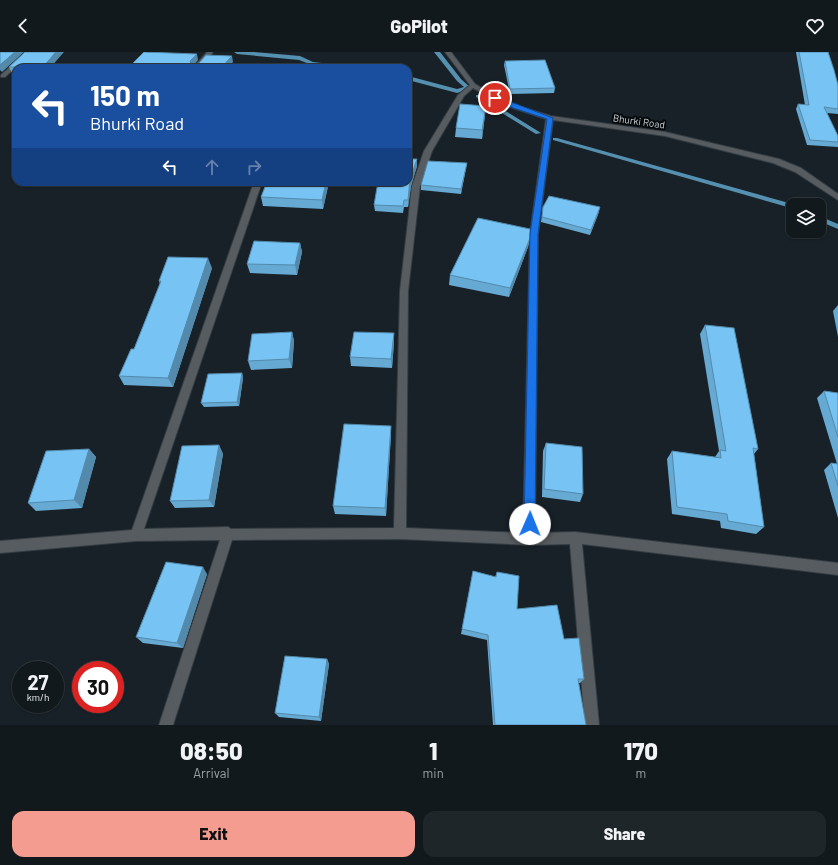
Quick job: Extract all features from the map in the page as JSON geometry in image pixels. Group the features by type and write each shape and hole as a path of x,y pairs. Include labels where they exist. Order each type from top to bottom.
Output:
{"street":[{"path":"18,64 30,52"},
{"path":"200,64 210,52"},
{"name":"Bhurki Road","path":"448,52 473,85 506,104 550,118 665,134 776,161 817,182 838,198"},
{"path":"4,77 12,69"},
{"path":"400,533 404,291 416,186 428,151 461,95 473,85"},
{"path":"529,539 534,234 550,118"},
{"path":"136,535 257,186"},
{"path":"166,725 228,533"},
{"path":"0,547 136,535 228,533 400,533 529,539 575,538 838,568"},
{"path":"575,538 592,725"}],"building":[{"path":"0,52 15,52 0,65"},
{"path":"25,52 56,52 46,64 12,64"},
{"path":"144,52 197,54 190,61 191,64 132,64"},
{"path":"799,52 828,52 838,85 838,109 824,107 838,136 838,142 810,140 798,104 809,105"},
{"path":"206,55 232,56 225,64 191,64 199,63"},
{"path":"545,60 555,88 510,89 505,61"},
{"path":"460,104 486,106 482,130 456,128"},
{"path":"412,159 417,159 412,173"},
{"path":"428,161 467,163 461,189 421,185"},
{"path":"265,186 325,186 322,200 261,197"},
{"path":"377,186 409,186 408,200 404,200 403,206 374,205"},
{"path":"549,196 600,207 591,230 542,217 543,207"},
{"path":"478,218 530,229 530,238 510,288 450,275"},
{"path":"254,241 300,243 295,265 247,264"},
{"path":"168,257 208,258 168,378 119,376 131,349 134,349 161,281 159,281"},
{"path":"705,325 734,328 758,449 753,448 764,527 728,521 727,514 677,507 672,451 721,458 720,450 726,451"},
{"path":"292,332 289,359 248,361 252,334"},
{"path":"354,332 394,333 391,359 350,357"},
{"path":"242,373 237,402 201,403 208,374"},
{"path":"824,391 838,393 838,437"},
{"path":"344,424 391,426 385,508 333,506"},
{"path":"546,443 582,447 583,494 544,489"},
{"path":"219,445 209,500 170,501 182,446"},
{"path":"89,449 74,500 28,503 46,451"},
{"path":"831,463 838,464 838,486"},
{"path":"166,562 203,567 177,643 136,637"},
{"path":"473,571 496,577 497,572 519,576 517,609 557,605 564,639 579,638 584,679 578,679 586,725 495,725 488,635 462,629"},
{"path":"285,656 327,659 319,717 275,713"}],"waterway":[{"path":"237,52 300,58 319,64"},
{"path":"412,79 457,91 468,88 459,80 437,52"},
{"path":"478,96 538,133"},
{"path":"555,139 786,204"},
{"path":"826,221 838,227"}],"route":[{"path":"495,98 506,104 550,118 534,234 530,524"}]}
